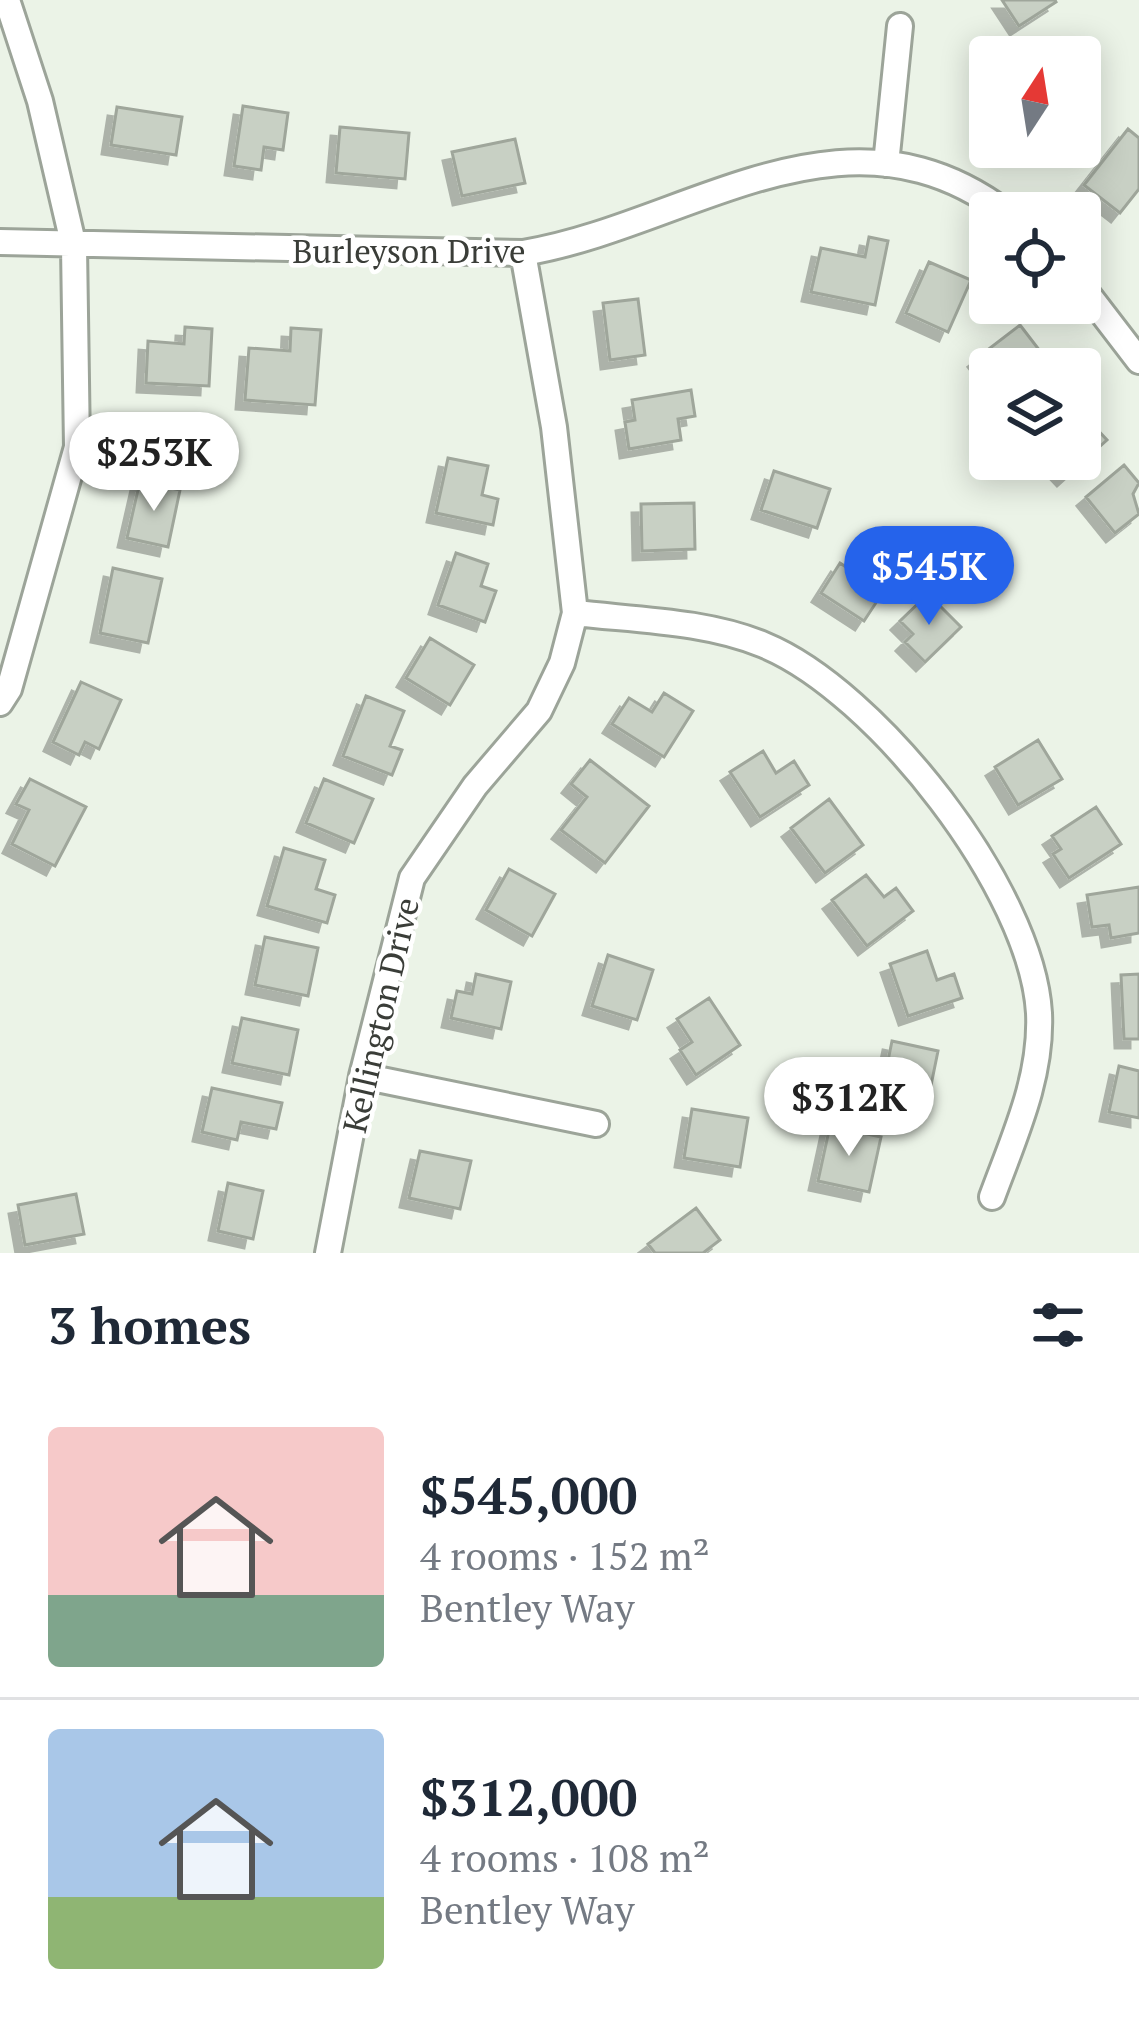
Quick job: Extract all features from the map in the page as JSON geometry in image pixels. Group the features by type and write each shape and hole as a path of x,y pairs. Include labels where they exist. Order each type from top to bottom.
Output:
{"street":[{"path":"0,704 9,689 77,447 74,247 40,101 7,0"},
{"path":"886,164 900,26"},
{"name":"Burleyson Drive","path":"0,242 523,253 578,244 763,172 834,161 886,164 938,178 969,194"},
{"name":"Kellington Drive","path":"328,1253 362,1076 412,878 475,786 539,711 562,663 575,614 554,427 523,253"},
{"path":"1101,311 1139,361"},
{"path":"575,614 690,626 764,644 868,716 940,796 1005,905 1039,1007 1029,1096 992,1197"},
{"path":"362,1076 596,1124"}],"building":[{"path":"1002,0 1055,0 1056,2 1019,26"},
{"path":"243,106 288,113 283,150 264,147 261,170 234,166"},
{"path":"117,107 182,117 176,155 111,145"},
{"path":"340,127 409,133 405,179 336,173"},
{"path":"1128,129 1139,138 1139,189 1120,213 1101,198 1101,192 1084,185"},
{"path":"515,139 525,183 462,196 452,152"},
{"path":"869,237 888,241 875,305 811,292 821,248 865,257"},
{"path":"929,262 969,279 948,332 906,313"},
{"path":"638,299 645,355 610,360 603,303"},
{"path":"1020,325 1038,348 990,348"},
{"path":"185,327 212,329 209,386 146,383 148,341 184,344"},
{"path":"291,328 321,330 315,405 245,400 249,348 290,351"},
{"path":"691,390 695,416 678,419 681,440 629,449 625,422 635,420 632,400"},
{"path":"448,458 488,466 482,495 498,499 493,525 436,513"},
{"path":"1124,465 1139,483 1133,494 1139,514 1115,533 1086,497"},
{"path":"774,471 830,489 817,528 761,510"},
{"path":"140,481 180,490 168,547 127,538"},
{"path":"694,503 695,549 642,551 641,504"},
{"path":"456,553 488,564 481,586 496,591 485,622 438,605"},
{"path":"840,563 883,592 864,621 821,593"},
{"path":"113,568 162,579 148,643 100,633"},
{"path":"928,594 961,627 925,662 905,642 913,634 900,621"},
{"path":"430,638 474,665 450,705 406,678"},
{"path":"81,682 121,700 99,749 85,742 79,755 53,742"},
{"path":"664,693 693,711 664,757 612,724 629,698 652,712"},
{"path":"366,696 404,711 390,746 402,750 392,775 343,756"},
{"path":"1038,740 1062,779 1018,805 995,767"},
{"path":"763,751 776,773 794,761 809,785 760,817 730,772"},
{"path":"590,760 649,806 605,863 561,830 587,797 571,784"},
{"path":"30,779 86,807 55,866 12,844 29,810 16,804"},
{"path":"324,779 373,799 354,843 306,823"},
{"path":"829,799 863,845 825,873 791,828"},
{"path":"1096,807 1121,844 1069,878 1053,854 1061,849 1052,836"},
{"path":"284,848 325,860 316,889 335,895 327,923 267,906"},
{"path":"509,869 555,894 532,936 486,910"},
{"path":"866,875 884,897 896,888 913,911 867,946 832,900"},
{"path":"1139,887 1139,933 1111,938 1109,925 1092,927 1087,895"},
{"path":"265,937 318,948 308,996 255,985"},
{"path":"927,951 937,980 954,974 962,998 908,1016 890,964"},
{"path":"608,955 653,970 637,1020 592,1006"},
{"path":"476,974 511,982 501,1029 451,1018 457,991 472,994"},
{"path":"1139,974 1139,1039 1124,1039 1121,975"},
{"path":"709,998 740,1045 696,1075 680,1050 692,1042 677,1019"},
{"path":"242,1018 298,1030 289,1075 232,1063"},
{"path":"892,1041 938,1051 927,1105 881,1095"},
{"path":"1119,1066 1139,1071 1139,1118 1109,1112"},
{"path":"212,1088 282,1103 276,1129 241,1122 237,1140 202,1132"},
{"path":"692,1109 748,1118 740,1167 684,1158"},
{"path":"830,1126 881,1137 869,1192 818,1181"},
{"path":"420,1151 471,1161 460,1209 409,1198"},
{"path":"228,1183 263,1191 253,1239 218,1231"},
{"path":"76,1194 84,1234 25,1245 18,1205"},
{"path":"696,1208 720,1240 703,1253 655,1253 648,1244"}]}
